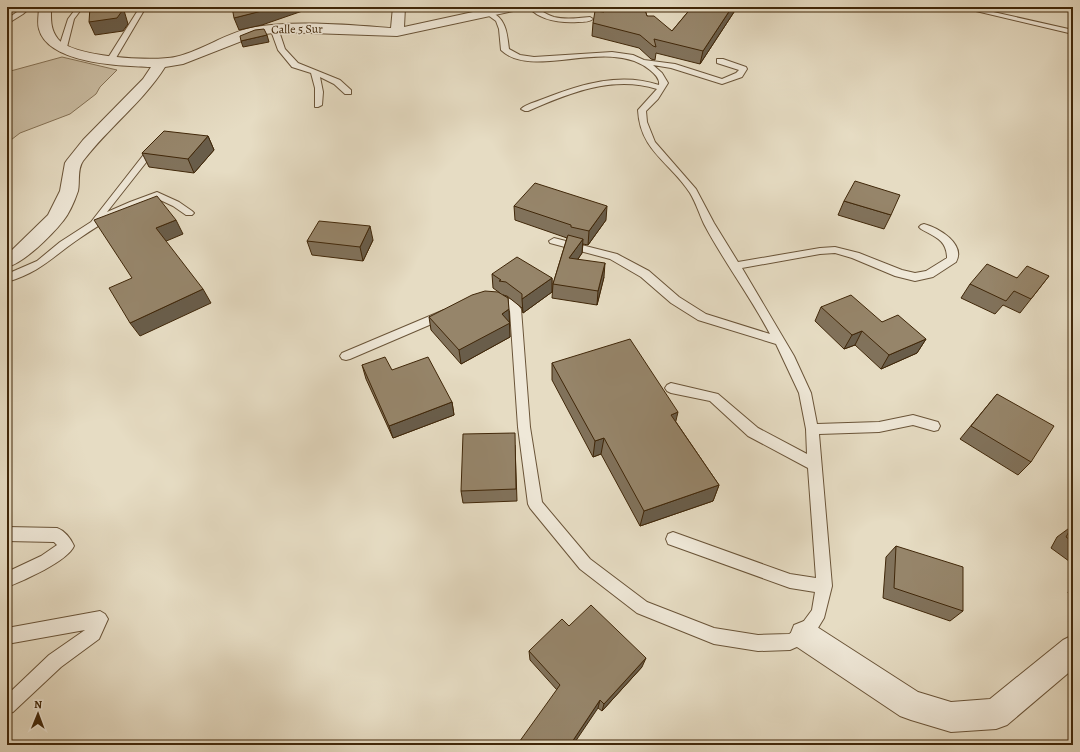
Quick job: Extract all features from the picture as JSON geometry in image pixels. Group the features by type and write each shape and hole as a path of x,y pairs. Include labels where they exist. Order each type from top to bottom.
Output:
{"street":[{"name":"Calle 5 Sur","path":"45,7 45,29 54,42 72,52 110,61 160,63 178,60 255,31 274,28 343,29 397,32 513,7"},
{"path":"397,32 399,7"},
{"path":"7,261 18,254 56,218 68,191 73,163 89,143 149,81 160,63"},
{"path":"804,635 911,705 951,717 996,714 1073,650"}],"lane":[{"path":"7,22 28,7"},
{"path":"63,47 71,19 80,7"},
{"path":"110,61 143,7"},
{"path":"530,7 536,12 554,20 571,21 590,19"},
{"path":"962,7 1073,32"},
{"path":"488,13 499,20 503,29 505,50 519,57 538,58 608,53 623,55 643,62 672,66 722,82 739,76 743,68 720,61"},
{"path":"274,28 282,50 295,65 337,82 348,92"},
{"path":"480,301 487,298 502,300 515,309 524,427 534,504 585,564 642,608 714,636 758,643 790,642 804,635 819,613 824,586 812,429 805,393 780,341 709,223 701,204 679,172 654,148 647,136 642,119 642,110 652,102 662,88 664,82 660,73 643,62"},
{"path":"314,72 319,82 320,96 318,105"},
{"path":"525,109 545,100 595,85 632,80 662,88"},
{"path":"90,226 155,146"},
{"path":"7,278 27,271 42,262 90,226 134,202 157,195 176,204 189,213"},
{"path":"735,266 820,251 836,250 855,255 899,273 915,277 929,274 952,260 953,250 947,240 924,227"},
{"path":"554,241 613,256 645,274 675,300 702,317 780,341"},
{"path":"346,356 452,311"},
{"path":"671,388 714,397 753,432 815,465"},
{"path":"812,429 879,427 913,420 934,426"},
{"path":"7,534 57,535 67,546 46,561 7,580"},
{"path":"673,539 790,581 824,586"},
{"path":"7,636 100,619 93,633 55,662 7,706"}],"shaded area":[{"path":"62,57 117,70 100,87 96,94 70,114 20,133 7,143 7,72"}],"building":[{"path":"90,7 121,7 122,11 117,18 89,22"},
{"path":"232,7 241,8 275,7 234,18"},
{"path":"603,7 644,7 647,16 654,16 672,31 692,7 732,7 703,51 654,39 656,47 640,35 593,23 595,11 604,12"},
{"path":"264,29 267,35 241,41 240,36 255,30"},
{"path":"164,131 208,136 188,159 142,153"},
{"path":"855,181 900,195 891,215 844,201"},
{"path":"535,183 607,206 589,231 571,227 571,225 514,206"},
{"path":"157,196 176,220 156,228 203,289 130,323 109,288 132,278 94,220"},
{"path":"319,221 370,226 360,247 307,241"},
{"path":"568,235 583,239 569,258 605,263 598,291 553,284"},
{"path":"517,257 552,278 522,299 522,294 506,282 499,281 501,280 492,274"},
{"path":"987,264 1017,278 1027,266 1049,276 1031,299 1014,291 1006,301 970,284"},
{"path":"485,291 498,292 508,298 509,309 502,314 510,323 459,350 429,317 472,295"},
{"path":"851,295 882,322 898,315 926,339 889,355 862,331 852,335 821,307"},
{"path":"630,339 678,412 671,415 719,485 644,511 604,438 595,441 552,363"},
{"path":"385,357 392,370 428,357 452,402 389,426 362,365"},
{"path":"997,394 1054,426 1031,462 971,426"},
{"path":"515,433 516,489 461,491 463,434"},
{"path":"1073,526 1073,542 1066,537"},
{"path":"896,546 963,567 963,611 894,588"},
{"path":"591,605 646,658 604,704 600,700 570,745 517,745 560,685 529,651 562,619 569,626"}]}
